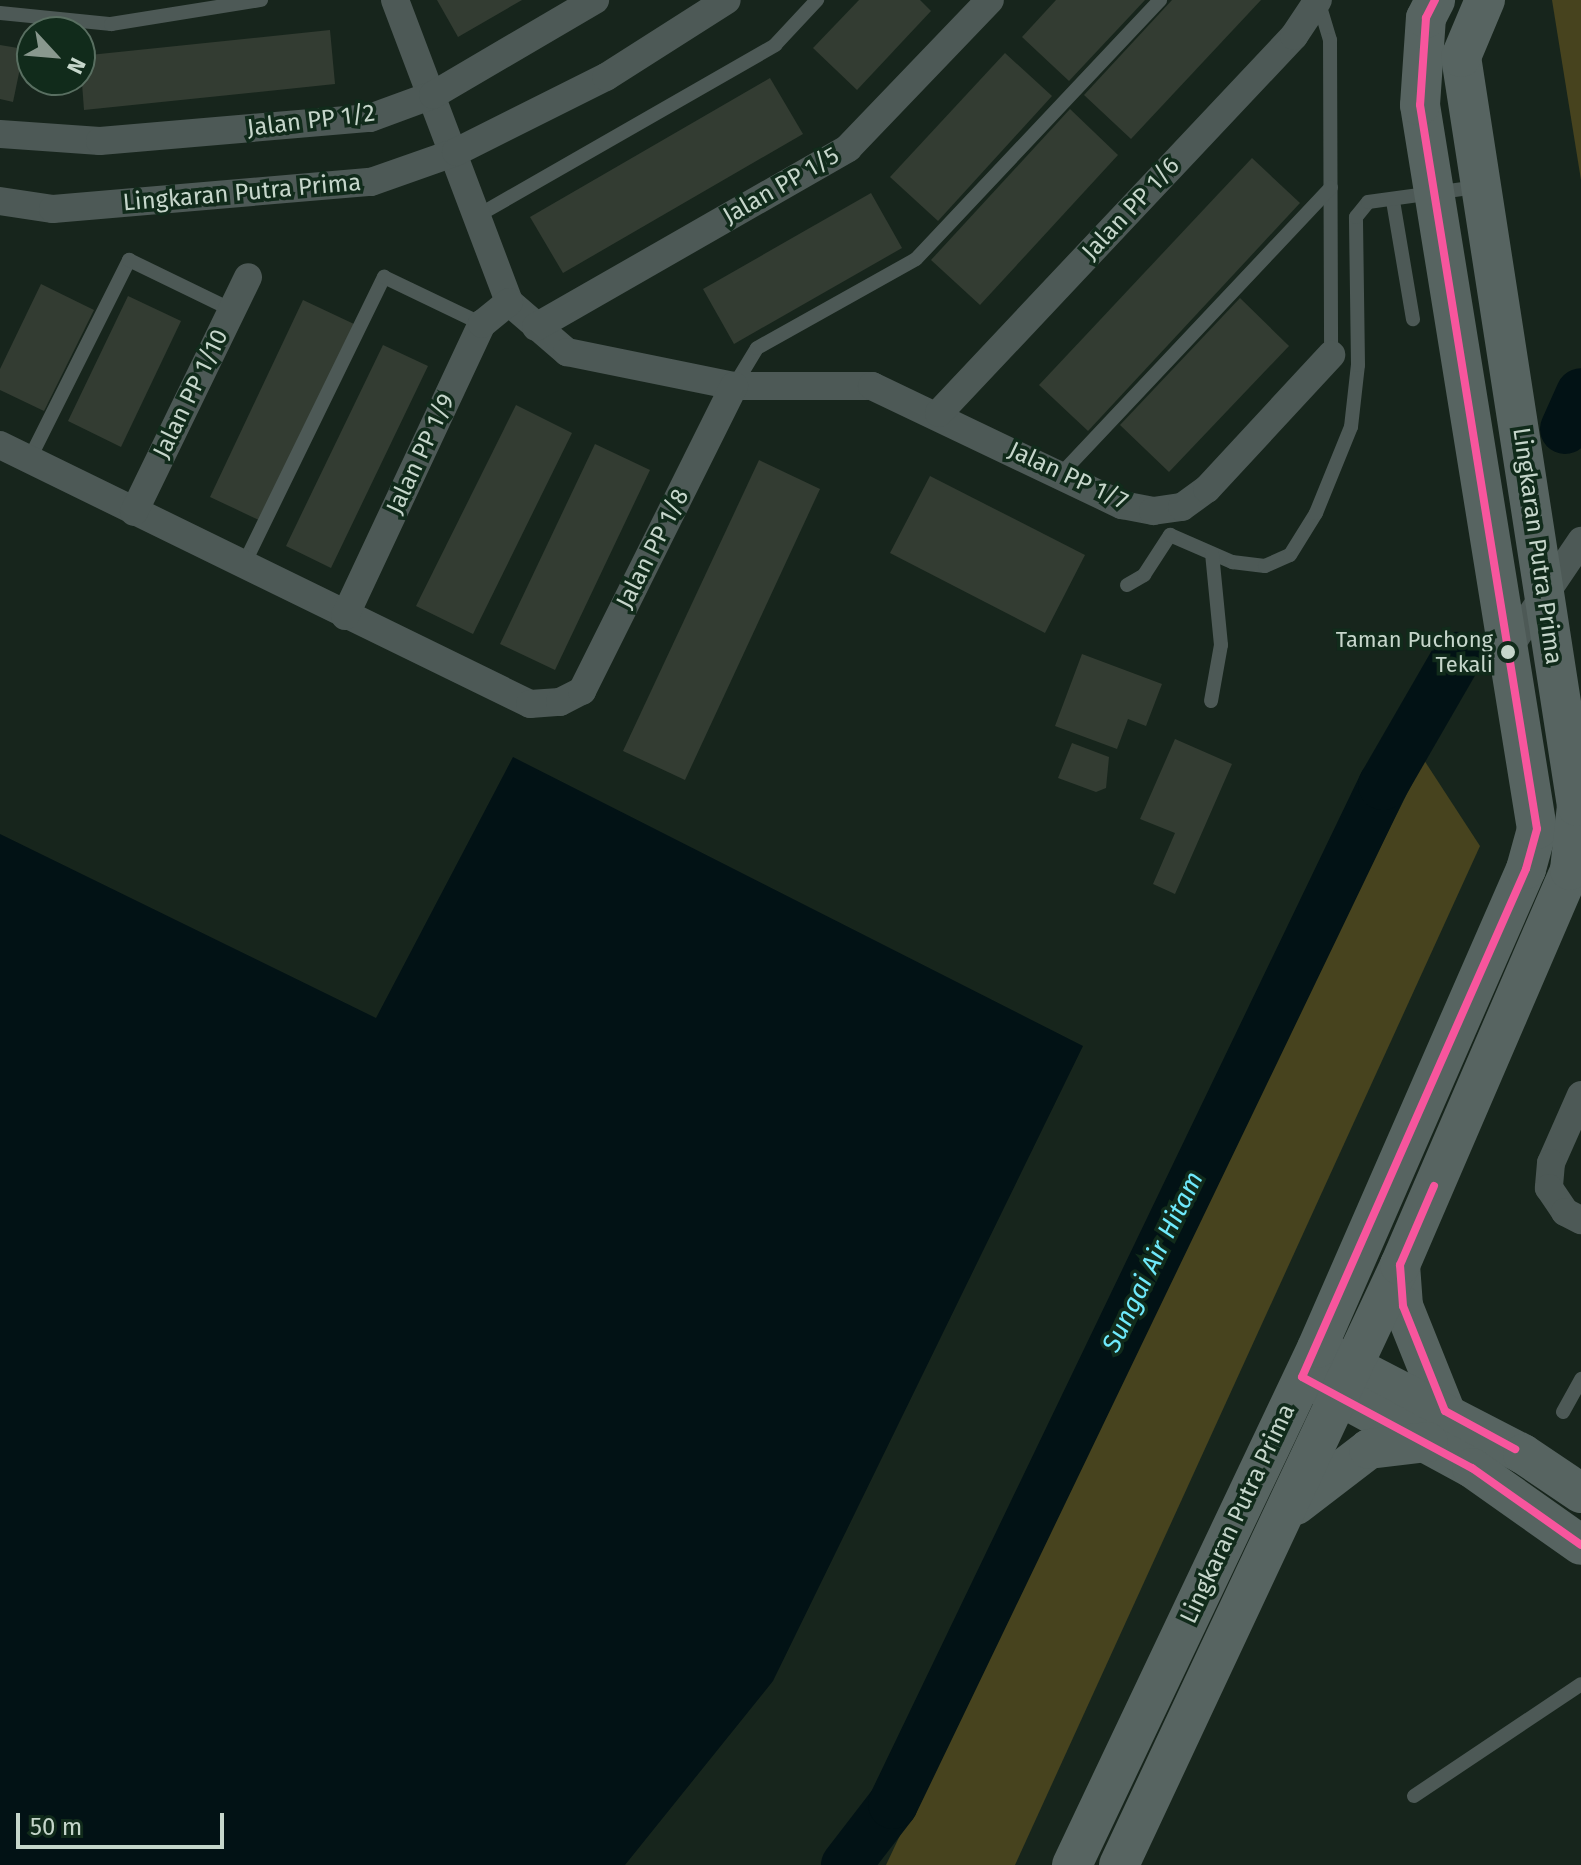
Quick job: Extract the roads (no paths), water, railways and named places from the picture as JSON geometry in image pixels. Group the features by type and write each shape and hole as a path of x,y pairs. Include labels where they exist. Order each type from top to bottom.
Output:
{"main road":[{"name":"Lingkaran Putra Prima","path":"1072,1865 1309,1363 1530,856 1537,829 1534,775 1420,105 1426,18 1435,0"},
{"name":"Lingkaran Putra Prima","path":"1119,1865 1400,1265 1570,870 1577,806 1461,57 1485,0"},
{"path":"1400,1265 1403,1306 1437,1427 1581,1545"},
{"path":"1309,1363 1437,1427 1581,1493"},
{"path":"1286,1513 1369,1449 1437,1427"}],"street":[{"path":"395,0 456,152 509,302"},
{"name":"Jalan PP 1/2","path":"0,134 100,141 370,118 433,95 595,0"},
{"name":"Lingkaran Putra Prima","path":"0,201 53,209 371,182 456,152 606,77 727,0"},
{"name":"Jalan PP 1/5","path":"536,327 848,148 990,0"},
{"name":"Jalan PP 1/6","path":"939,413 1294,36 1318,0"},
{"name":"Jalan PP 1/10","path":"134,512 248,277"},
{"name":"Jalan PP 1/7","path":"509,302 567,352 617,367 734,386 872,386 939,413 1122,505 1182,507 1331,355"},
{"name":"Jalan PP 1/9","path":"345,616 482,324 509,302"},
{"name":"Jalan PP 1/8","path":"345,616 530,704 560,702 582,691 734,386"},
{"path":"0,445 345,616"},
{"path":"1510,646 1581,541"},
{"path":"1581,1095 1551,1163 1549,1188 1565,1212 1581,1220"}],"lane":[{"path":"0,13 111,24 261,0"},
{"path":"477,216 775,45 817,0"},
{"path":"734,386 757,348 916,259 1160,0"},
{"path":"1318,0 1330,40 1331,355"},
{"path":"1127,585 1144,575 1170,535 1212,554 1265,566 1290,555 1316,513 1351,427 1358,365 1356,217 1368,202 1434,198 1482,186"},
{"path":"1060,475 1331,187"},
{"path":"1393,201 1413,319"},
{"path":"29,460 129,260 232,310"},
{"path":"243,566 384,277 482,324"},
{"path":"1211,701 1221,654 1212,554"},
{"path":"1563,1412 1581,1379"},
{"path":"1414,1796 1581,1684"}],"waterway":[{"name":"Sungai Air Hitam","path":"1565,429 1581,393"},
{"name":"Sungai Air Hitam","path":"846,1865 893,1804 1383,785 1457,657"}],"place":[{"name":"Taman Puchong Tekali","path":"1508,652"}]}
